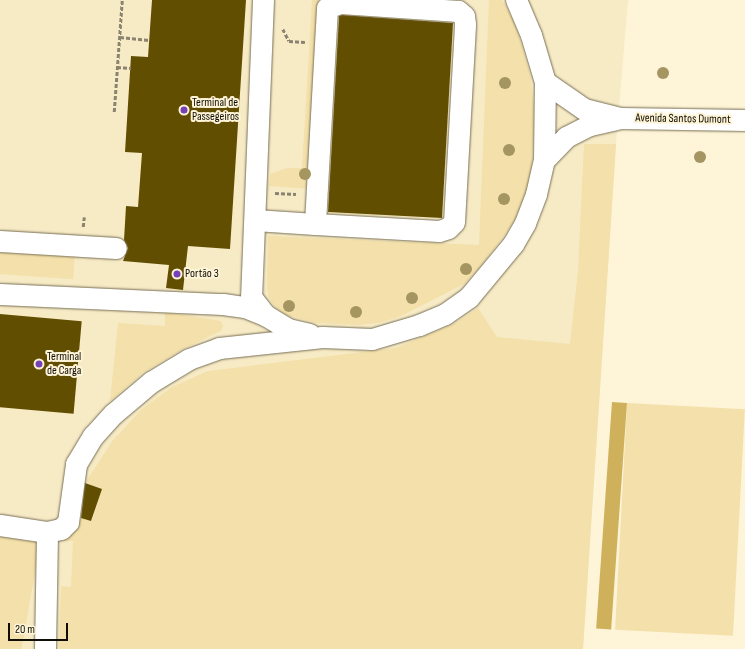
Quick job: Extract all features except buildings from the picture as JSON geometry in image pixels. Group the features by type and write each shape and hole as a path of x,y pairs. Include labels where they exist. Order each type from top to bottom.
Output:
{"street":[{"path":"263,0 251,297 265,315"},
{"path":"469,298 513,244 525,223 536,194 544,160 545,82 531,35 516,0"},
{"path":"255,220 315,224 439,231 448,228 454,222 465,24 464,16 458,11 340,3 332,4 327,8 315,224"},
{"name":"Avenida Santos Dumont","path":"545,82 584,109 621,118 745,120"},
{"name":"Avenida Santos Dumont","path":"544,160 566,137 590,125 621,118"},
{"path":"0,241 116,248"},
{"path":"0,525 47,532 61,530 68,522 76,464 93,436 113,414 151,382 189,359 219,348 322,337 372,339 397,333 445,314 469,298 483,293 495,293"},
{"path":"0,294 224,304 245,307 265,315 288,329 322,337"},
{"path":"45,649 47,532"}],"path":[{"path":"114,112 122,0"},
{"path":"280,24 289,41"},
{"path":"120,37 149,40"},
{"path":"117,67 131,68"}],"shaded area":[{"path":"0,0 628,0 616,144 583,649 0,649"},
{"path":"312,0 319,0 311,189 269,186 270,174 287,168 302,168"},
{"path":"489,0 502,0 515,23 530,74 535,116 532,169 523,205 511,226 482,265 464,284 399,317 378,323 357,325 317,323 286,315 276,308 269,298 267,287 268,236 479,245"},
{"path":"584,144 616,144 583,649 59,649 61,586 71,587 73,541 64,541 75,516 92,521 102,489 85,483 113,440 142,409 172,387 208,371 396,348 454,324 478,308 497,337 570,344 578,271"},
{"path":"0,250 75,255 73,279 0,274"},
{"path":"165,312 221,321 223,326 221,331 183,349 144,372 110,401 118,323 165,326"},
{"path":"612,402 627,403 611,629 596,628"},
{"path":"627,403 745,409 733,636 615,630"},
{"path":"0,529 41,536 21,649 0,649"}],"place":[{"name":"Terminal de Passegeiros","path":"184,110"},
{"name":"Portão 3","path":"177,274"},
{"name":"Terminal de Carga","path":"39,364"}]}
